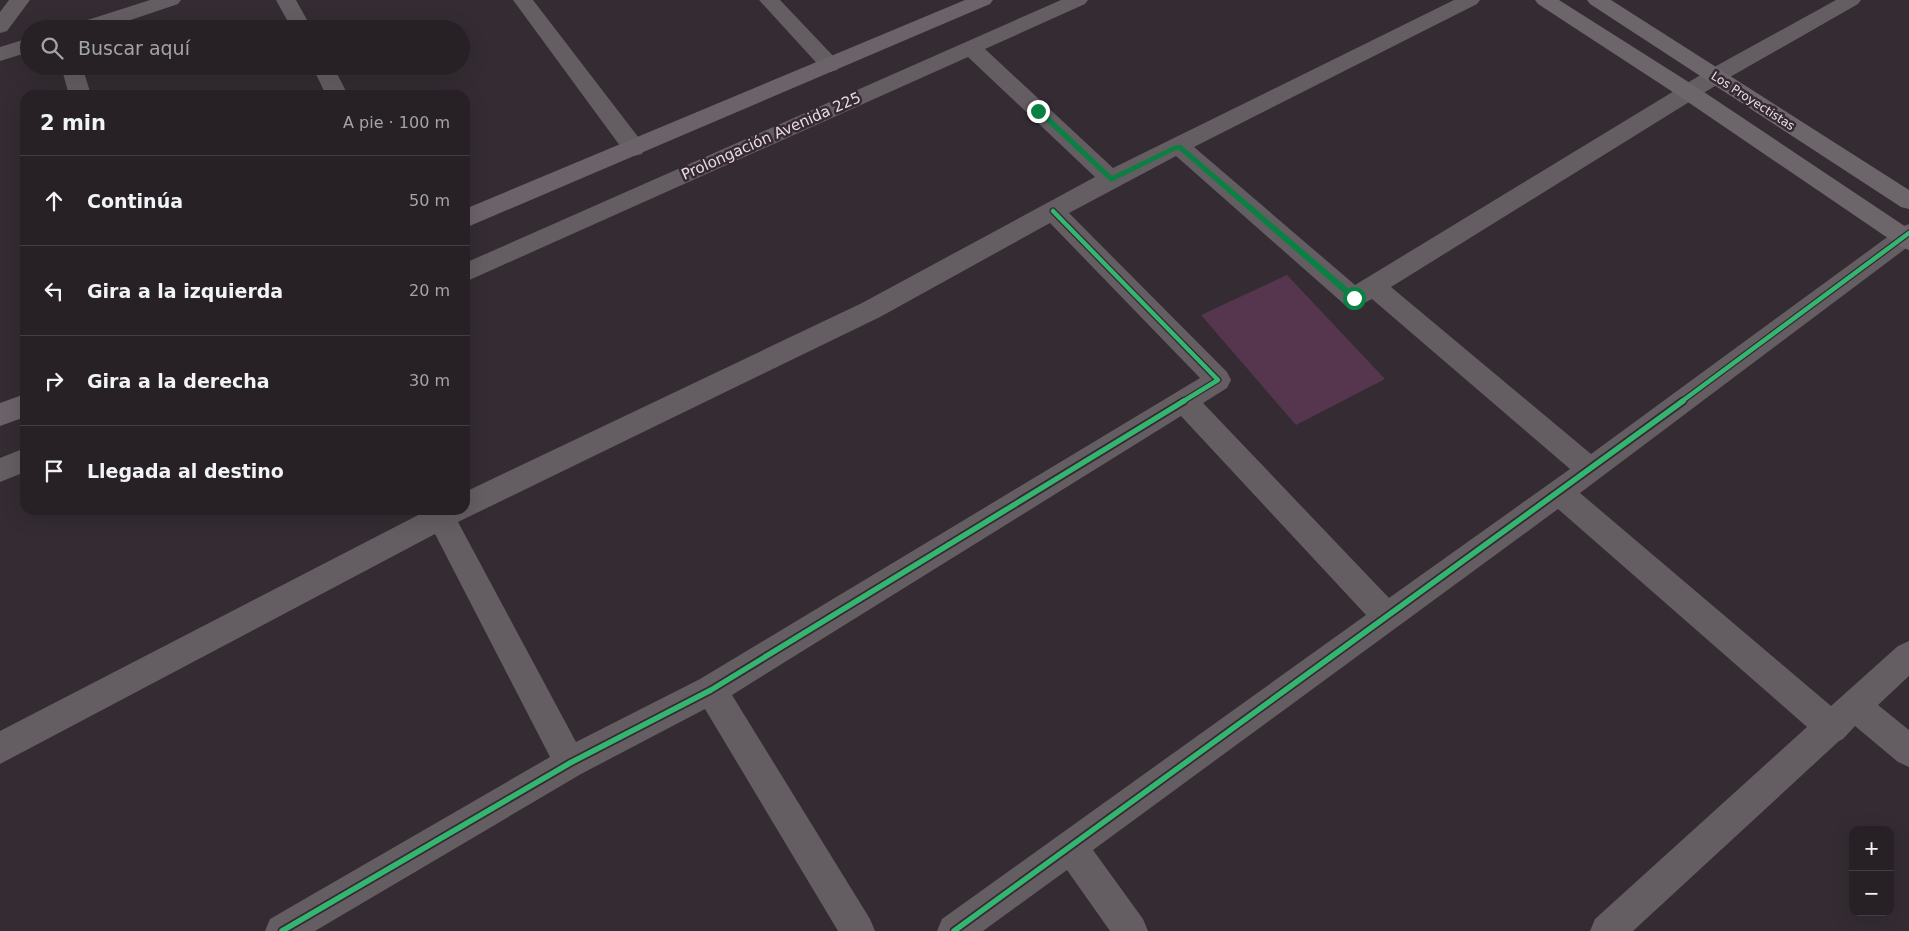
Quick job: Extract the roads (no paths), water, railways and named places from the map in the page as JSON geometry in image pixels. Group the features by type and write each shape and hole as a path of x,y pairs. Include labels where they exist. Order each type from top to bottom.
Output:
{"main road":[{"path":"470,217 983,0"},
{"path":"0,415 20,407"}],"street":[{"path":"0,26 20,0"},
{"path":"110,20 172,0"},
{"path":"286,0 297,20"},
{"path":"523,0 634,148"},
{"path":"769,0 830,65"},
{"name":"Prolongación Avenida 225","path":"470,271 1078,0"},
{"path":"470,500 871,310 1111,179 1470,0"},
{"path":"954,931 1590,470 1907,237 1690,93 1545,0"},
{"name":"Los Proyectistas","path":"1597,0 1909,201"},
{"path":"1178,146 1354,298 1715,76 1851,0"},
{"path":"970,47 1111,179"},
{"path":"0,54 20,48"},
{"path":"74,75 78,90"},
{"path":"327,75 335,90"},
{"path":"282,931 570,762 711,690 1218,380 1053,211"},
{"path":"1374,286 1590,470"},
{"path":"1184,401 1387,617"},
{"path":"0,470 20,462"},
{"path":"1559,492 1832,728"},
{"path":"0,748 440,515"},
{"path":"451,515 570,762"},
{"path":"1607,931 1909,656"},
{"path":"711,690 858,931"},
{"path":"1856,706 1907,746"},
{"path":"1070,846 1131,931"}]}
